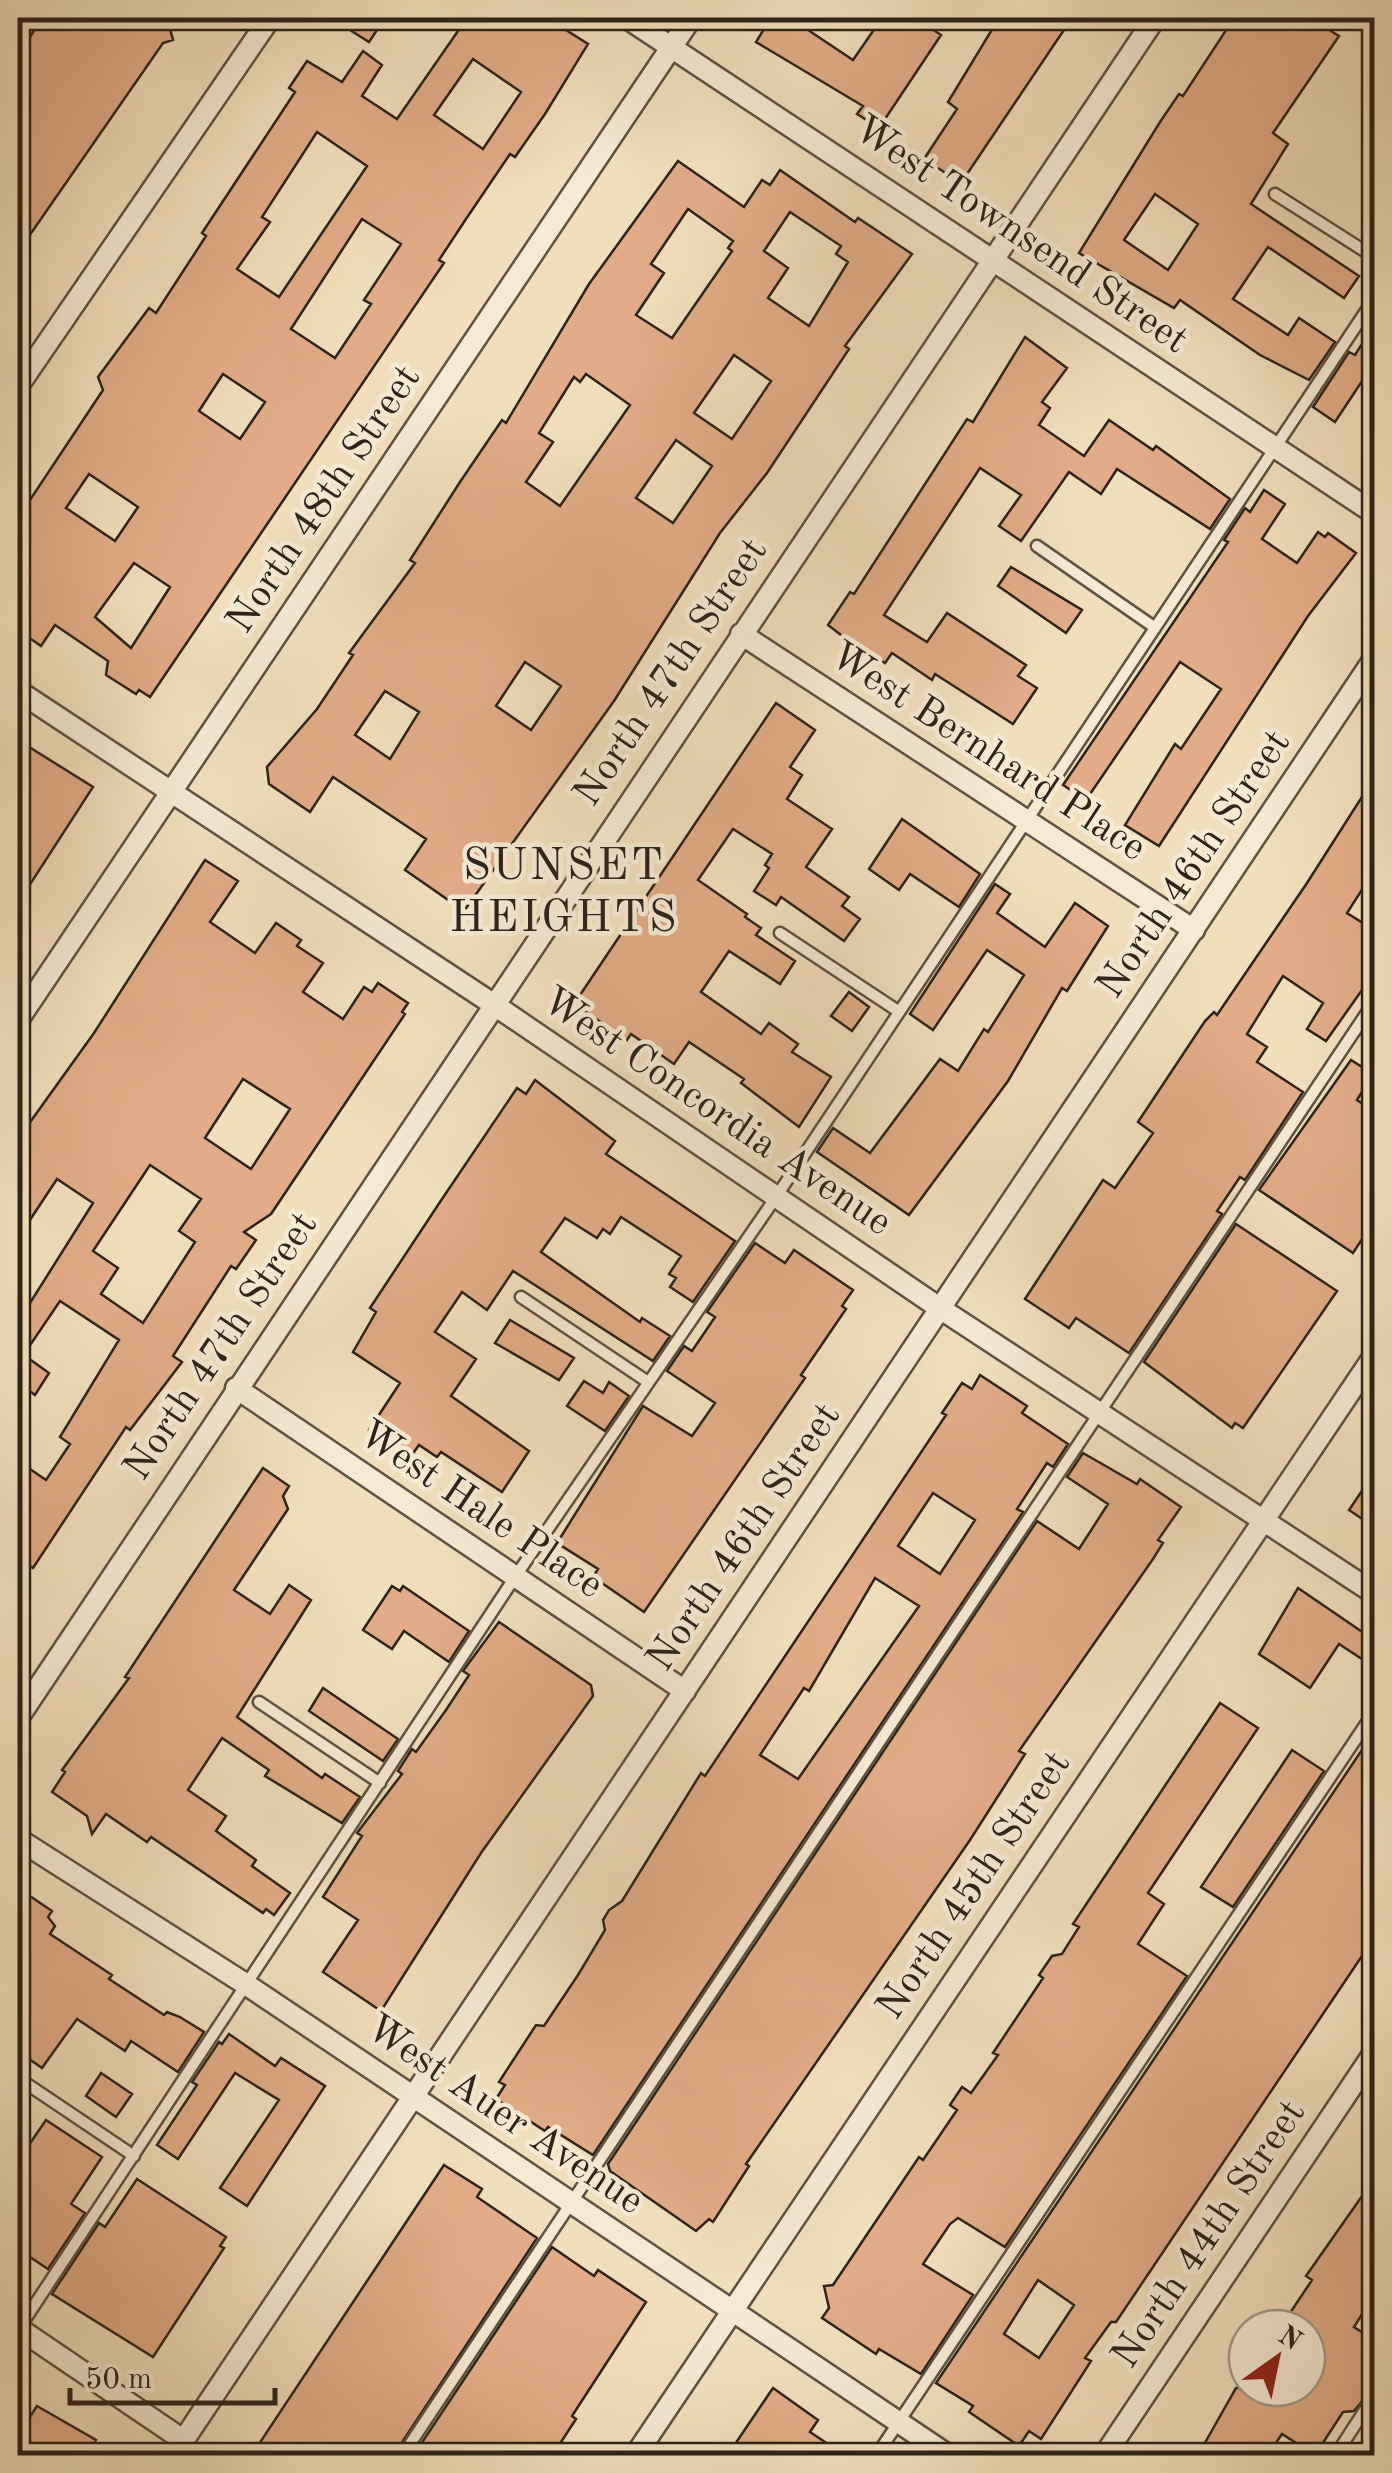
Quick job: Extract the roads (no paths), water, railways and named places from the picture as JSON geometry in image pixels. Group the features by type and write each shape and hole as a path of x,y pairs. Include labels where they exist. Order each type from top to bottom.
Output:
{"street":[{"path":"18,386 270,18"},
{"name":"West Townsend Street","path":"627,18 1374,513"},
{"name":"North 48th Street","path":"18,1020 691,18"},
{"name":"North 47th Street","path":"18,1718 1154,18"},
{"name":"West Bernhard Place","path":"741,634 1194,930"},
{"name":"North 46th Street","path":"178,2448 1374,659"},
{"name":"West Concordia Avenue","path":"18,692 492,1004 940,1309 1374,1593"},
{"name":"North 45th Street","path":"635,2456 1374,1356"},
{"name":"West Hale Place","path":"236,1388 685,1691"},
{"name":"West Auer Avenue","path":"18,1838 248,1985 949,2456"},
{"name":"North 44th Street","path":"1104,2456 1374,2054"},
{"path":"18,2330 178,2448"}],"lane":[{"path":"18,35 29,18"},
{"path":"1275,194 1374,257"},
{"path":"18,2330 515,1577 776,1197 1024,819 1374,299"},
{"path":"1037,546 1154,627"},
{"path":"780,934 898,1011"},
{"path":"402,2456 1374,1002"},
{"path":"521,1297 648,1382"},
{"path":"258,1702 380,1783"},
{"path":"876,2456 1374,1712"},
{"path":"18,2078 134,2156"},
{"path":"1335,2456 1374,2396"}],"district":[{"name":"SUNSET HEIGHTS","path":"564,893"}]}
